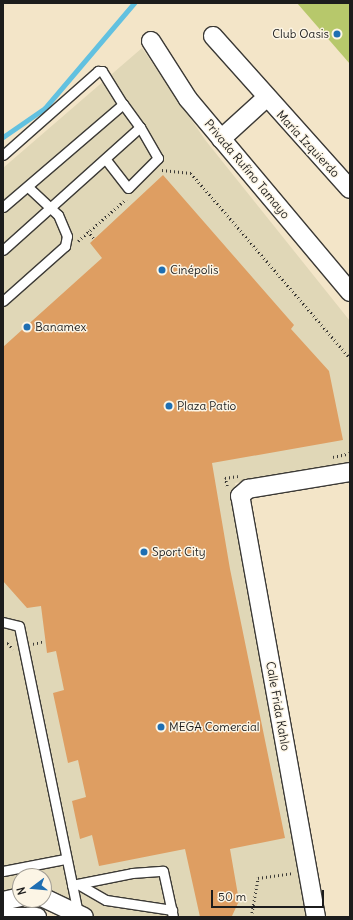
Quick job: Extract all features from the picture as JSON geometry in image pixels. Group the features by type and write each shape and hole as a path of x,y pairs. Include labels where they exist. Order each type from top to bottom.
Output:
{"street":[{"name":"María Izquierdo","path":"213,36 266,98 350,189"},
{"name":"Privada Rufino Tamayo","path":"151,41 188,99 350,292"},
{"path":"221,139 266,98"},
{"name":"Calle Frida Kahlo","path":"316,917 240,496 248,489 350,472"},
{"path":"52,902 81,916"},
{"path":"8,913 38,917"}],"lane":[{"path":"3,155 98,71 102,71 157,154 157,161 128,188 105,160"},
{"path":"3,207 123,104"},
{"path":"3,250 52,209 140,127"},
{"path":"3,301 65,246 64,226 52,209 28,187"},
{"path":"3,622 19,626 66,859 75,885 81,916"},
{"path":"3,871 66,859"},
{"path":"163,871 172,913 106,900 75,885 132,873 163,871"}],"path":[{"path":"156,175 162,170 191,173 350,358"},
{"path":"94,239 88,231 131,195"}],"shaded area":[{"path":"142,48 206,141 350,321 350,463 235,483 311,916 78,917 49,908 52,908 52,868 12,868 12,899 3,900 3,168"}],"green space":[{"name":"Club Oasis","path":"297,3 350,3 350,64"}],"building":[{"name":"Plaza Patio","path":"163,175 294,325 291,329 329,371 343,440 212,463 230,569 285,838 230,849 239,901 232,916 227,917 200,917 185,849 99,866 92,835 80,839 72,801 86,797 78,760 68,763 53,693 64,690 56,651 47,653 41,606 27,608 3,581 3,347 102,258 90,243"}],"waterway":[{"path":"3,137 45,108 134,3"}],"place":[{"name":"Club Oasis","path":"337,34"},
{"name":"Cinépolis","path":"162,270"},
{"name":"Banamex","path":"27,327"},
{"name":"Plaza Patio","path":"169,406"},
{"name":"Sport City","path":"144,552"},
{"name":"MEGA Comercial","path":"161,727"}]}
